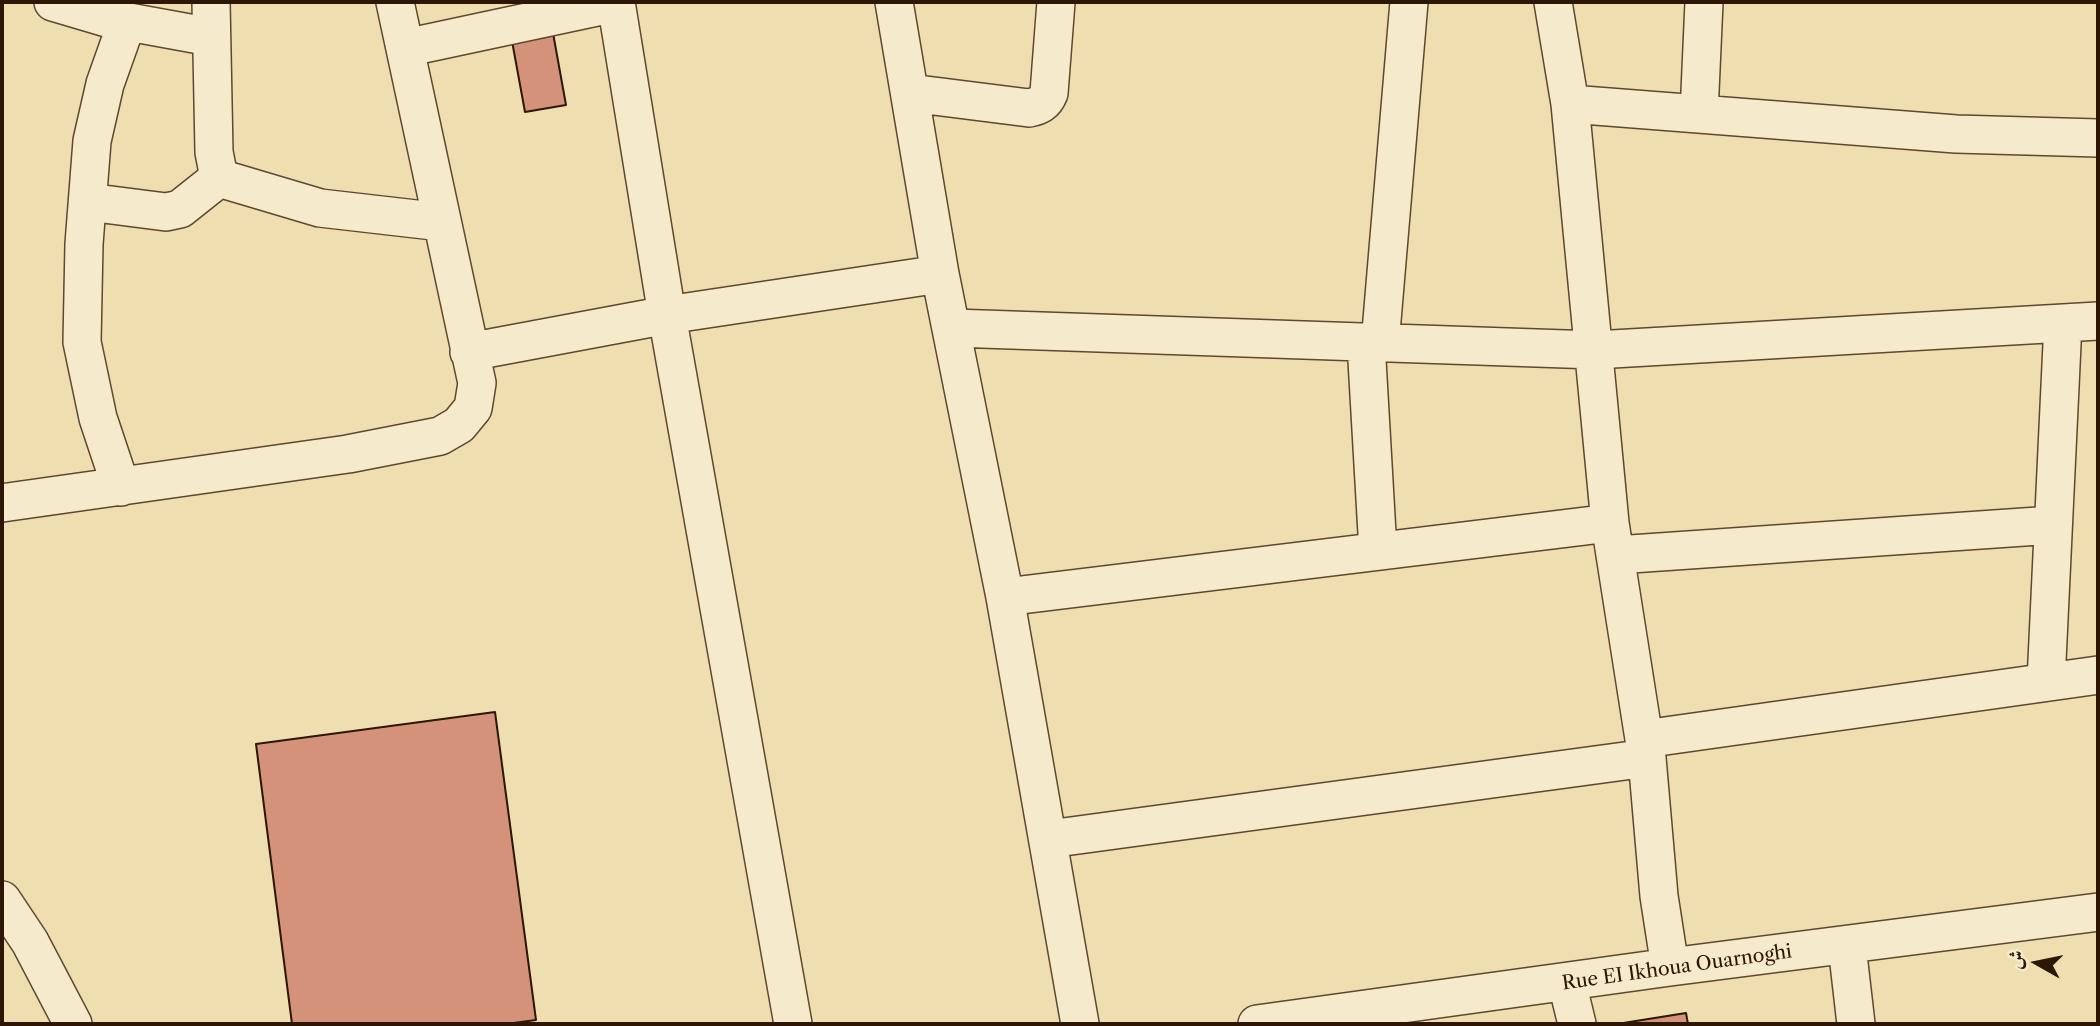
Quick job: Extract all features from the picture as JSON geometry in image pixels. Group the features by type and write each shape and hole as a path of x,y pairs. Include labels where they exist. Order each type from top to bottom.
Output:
{"street":[{"path":"52,2 127,22 211,19 214,152 219,178"},
{"path":"2,503 348,454 440,436 459,425 473,408 477,383 395,2"},
{"path":"405,48 616,2 667,315 793,1024"},
{"path":"894,2 940,274 1005,597 1080,1024"},
{"path":"910,93 1029,108 1038,106 1045,101 1049,93 1056,2"},
{"path":"1378,551 1373,343 1409,2"},
{"path":"1553,2 1570,104 1613,539 1646,749 1659,896 1670,967"},
{"path":"1699,114 1704,2"},
{"path":"121,487 98,418 82,342 92,141 104,84 127,22"},
{"path":"1570,104 1956,134 2098,138"},
{"path":"88,202 166,212 180,209 219,178"},
{"path":"219,178 320,208 442,222"},
{"path":"469,352 667,315 940,274"},
{"path":"953,328 1595,350 2081,322 2053,525 2046,682"},
{"path":"1005,597 1378,551 1613,539 2053,525"},
{"path":"1049,839 1646,749 2098,674"},
{"path":"2,900 30,942 73,1024"},
{"name":"Rue EI Ikhoua Ouarnoghi","path":"1257,1024 2098,912"},
{"path":"1847,946 1856,1024"},
{"path":"1567,983 1577,1024"}],"building":[{"path":"553,33 566,105 525,112 512,41"},
{"path":"495,712 536,1020 506,1024 292,1024 256,744"},
{"path":"1686,1013 1688,1024 1617,1024"}]}
